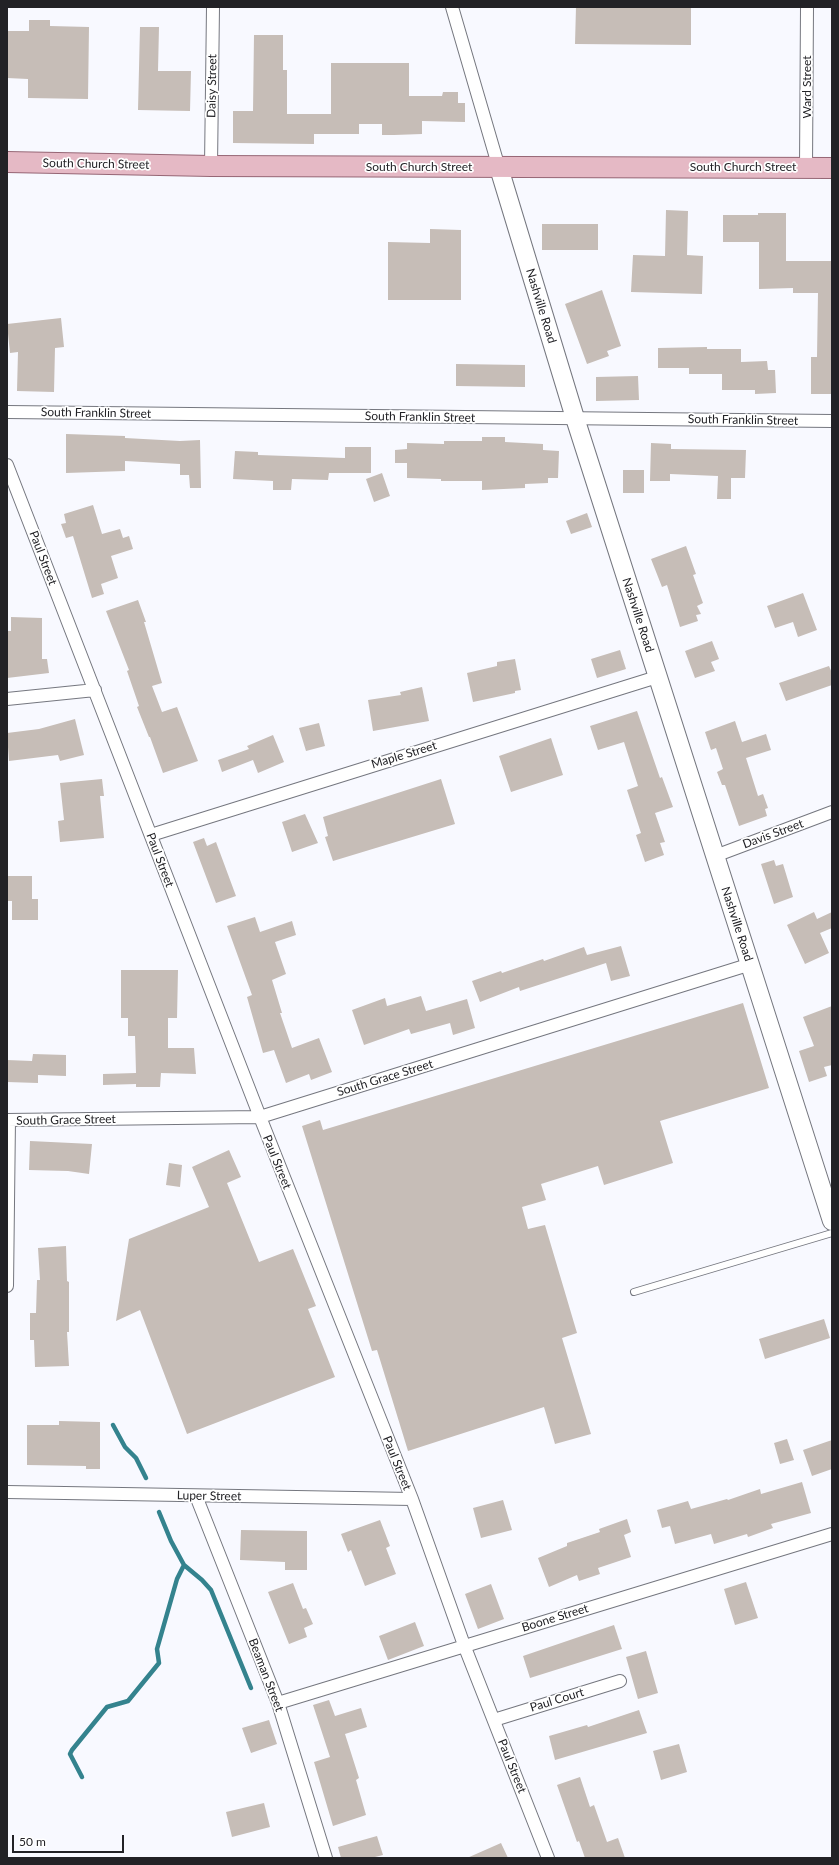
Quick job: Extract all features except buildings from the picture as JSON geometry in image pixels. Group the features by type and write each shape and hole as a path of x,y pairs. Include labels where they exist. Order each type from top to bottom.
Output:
{"main road":[{"name":"South Church Street","path":"7,162 211,166 832,168"},
{"name":"Nashville Road","path":"499,168 575,418 832,1221"}],"street":[{"name":"Daisy Street","path":"211,166 213,7"},
{"name":"Nashville Road","path":"452,7 499,168"},
{"name":"Ward Street","path":"806,167 807,7"},
{"name":"South Franklin Street","path":"7,412 832,421"},
{"name":"Paul Street","path":"7,465 260,1117 412,1499 464,1645 548,1858"},
{"name":"Maple Street","path":"151,835 658,677"},
{"path":"7,699 95,690"},
{"name":"Davis Street","path":"715,856 832,812"},
{"name":"South Grace Street","path":"8,1120 260,1117 751,964"},
{"path":"7,1286 8,1120"},
{"name":"Luper Street","path":"7,1492 412,1499"},
{"name":"Beaman Street","path":"196,1496 278,1703 326,1858"},
{"name":"Boone Street","path":"278,1703 464,1645 832,1534"},
{"name":"Paul Court","path":"494,1720 620,1681"}],"lane":[{"path":"634,1292 832,1233"}],"waterway":[{"path":"113,1425 125,1447 136,1458 146,1478"},
{"path":"159,1512 171,1541 184,1565 202,1580 211,1590 251,1688"},
{"path":"82,1777 70,1754 107,1707 128,1701 159,1663 157,1649 177,1579 184,1565"}]}
